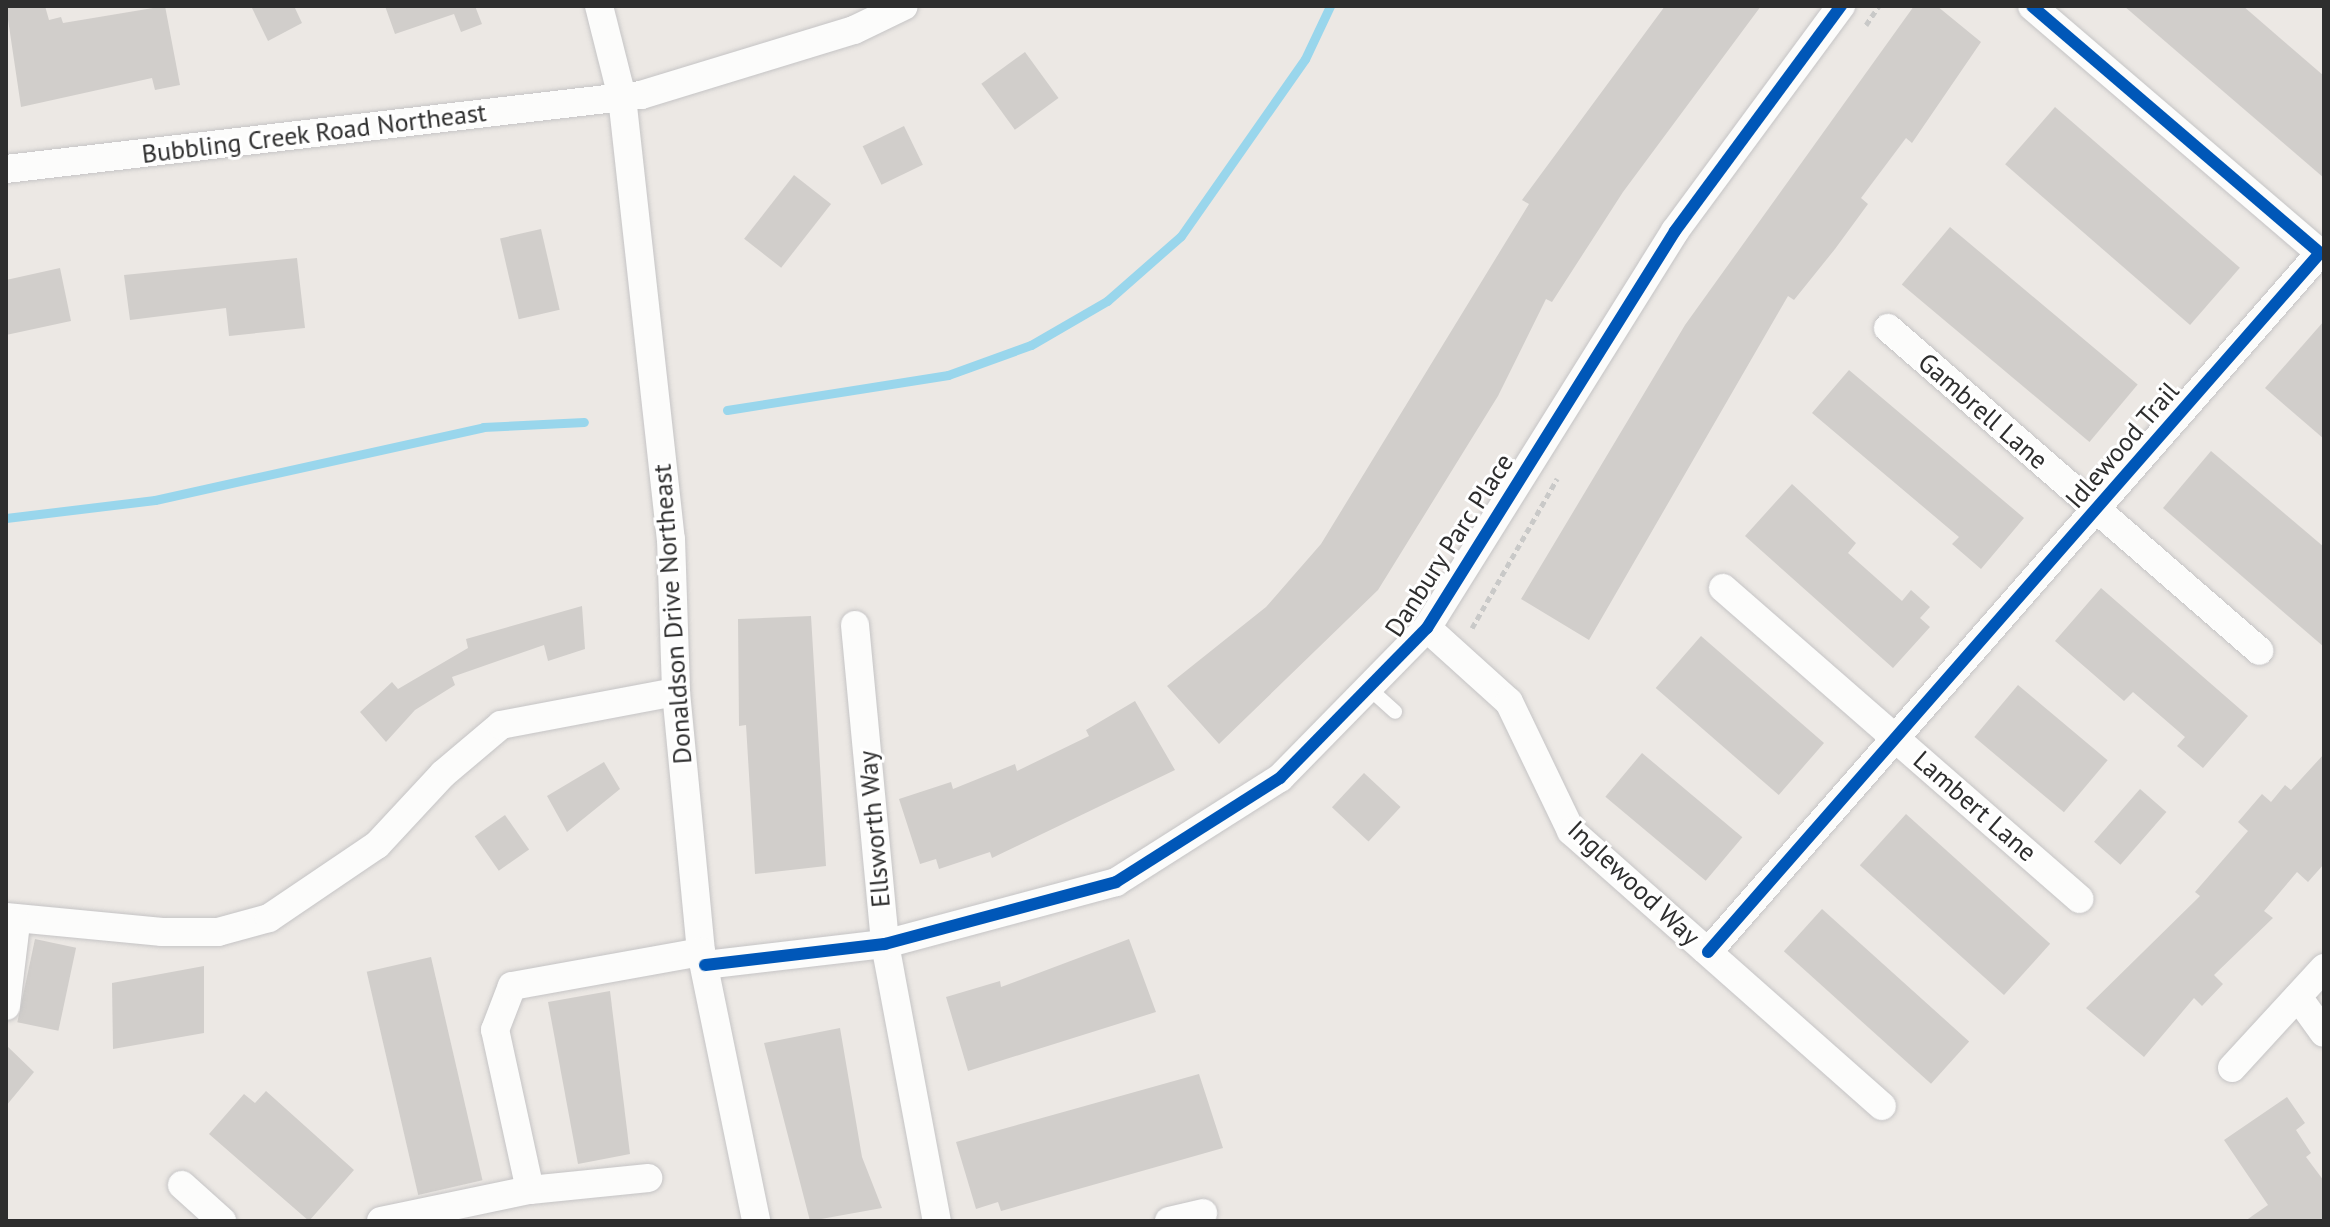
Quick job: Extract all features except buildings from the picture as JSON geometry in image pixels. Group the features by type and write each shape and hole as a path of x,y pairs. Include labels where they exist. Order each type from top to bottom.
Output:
{"street":[{"name":"Donaldson Drive Northeast","path":"599,6 622,97 671,539 676,692 703,958 756,1221"},
{"name":"Bubbling Creek Road Northeast","path":"6,169 622,97 854,30 904,6"},
{"name":"Danbury Parc Place","path":"530,1190 495,1030 512,986 703,958 885,944 1116,882 1280,778 1372,691 1427,628 1675,231 1841,6"},
{"name":"Idlewood Trail","path":"1708,952 2322,255 2032,6"},
{"name":"Gambrell Lane","path":"1888,328 2259,651"},
{"name":"Lambert Lane","path":"1723,588 2080,899"},
{"name":"Ellsworth Way","path":"855,625 885,944 937,1221"},
{"name":"Inglewood Way","path":"1427,628 1509,702 1571,831 1882,1106"},
{"path":"6,1006 11,920 218,932 269,918 377,845 443,774 501,725 676,692"},
{"path":"2232,1068 2324,968"},
{"path":"2298,997 2324,1033"},
{"path":"381,1221 530,1190 648,1178"},
{"path":"182,1185 222,1221"},
{"path":"1169,1221 1203,1213"}],"lane":[{"path":"1372,691 1395,712"}],"path":[{"path":"1472,628 1504,569"}],"waterway":[{"path":"727,410 948,375 1031,345 1107,301 1181,236 1305,59 1330,6"},
{"path":"6,518 155,500 483,427 584,422"}],"cycle path":[{"path":"705,965 885,944 1116,882 1280,778 1427,628 1675,231 1841,6"},
{"path":"1708,952 2320,253 2032,6"}]}
